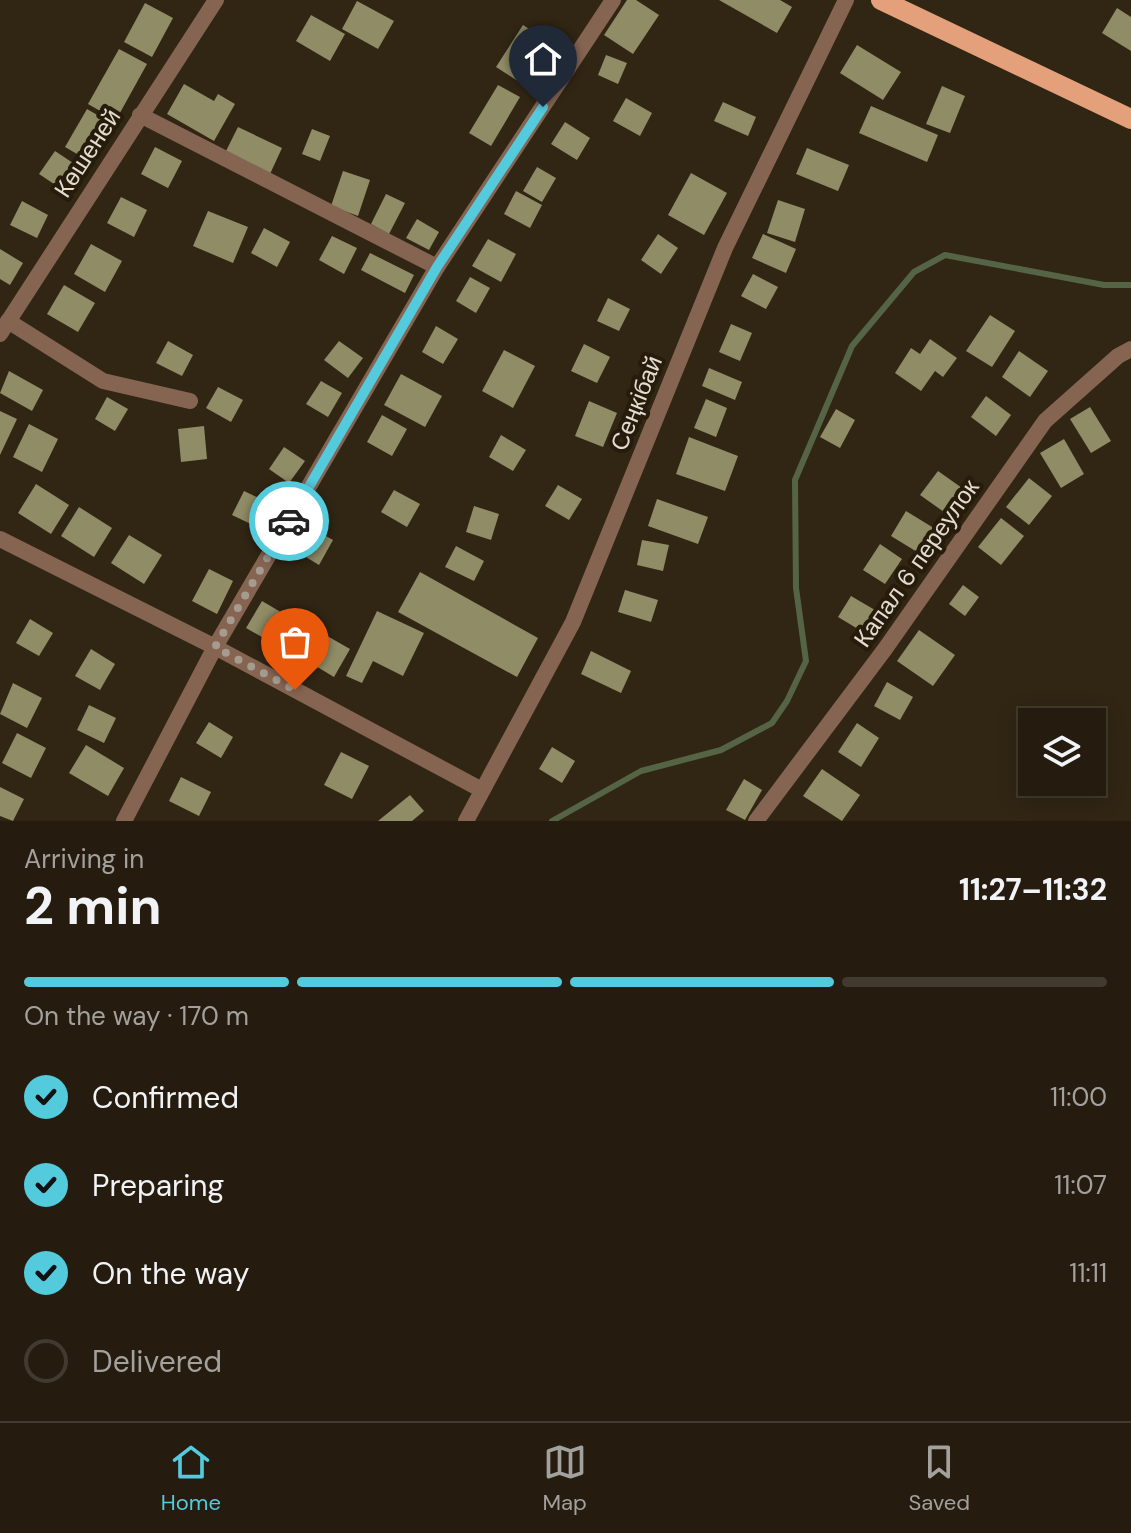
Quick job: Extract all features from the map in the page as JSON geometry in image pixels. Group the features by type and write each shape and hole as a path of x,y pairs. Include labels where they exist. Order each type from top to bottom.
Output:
{"main road":[{"path":"881,0 1131,119"}],"street":[{"name":"Көшеней","path":"4,328 216,0"},
{"path":"124,821 215,647 437,267 613,0"},
{"name":"Сеңкібай","path":"466,821 573,622 725,248 846,0"},
{"path":"140,115 437,267"},
{"path":"4,328 103,381 190,401"},
{"name":"Капал 6 переулок","path":"756,821 885,649 1045,421 1118,356 1131,349"},
{"path":"0,539 215,647 482,790"}],"building":[{"path":"627,0 636,0 659,15 633,54 604,35"},
{"path":"719,0 780,0 792,7 777,33"},
{"path":"357,1 394,21 378,49 342,29"},
{"path":"145,3 173,18 152,57 124,42"},
{"path":"1117,8 1131,17 1131,51 1102,33"},
{"path":"311,15 345,34 330,61 296,41"},
{"path":"523,25 556,46 529,88 496,67"},
{"path":"857,45 901,72 883,100 840,73"},
{"path":"119,49 147,64 116,120 88,104"},
{"path":"606,55 627,63 618,84 598,75"},
{"path":"184,84 214,101 218,94 235,104 214,141 167,114"},
{"path":"498,85 520,97 491,146 469,133"},
{"path":"942,86 965,96 950,133 926,124"},
{"path":"626,98 652,113 640,136 613,121"},
{"path":"723,102 756,117 748,136 714,121"},
{"path":"871,106 938,135 927,162 859,133"},
{"path":"87,109 111,123 89,161 65,147"},
{"path":"565,122 590,138 577,160 551,144"},
{"path":"238,127 282,148 270,174 225,153"},
{"path":"312,129 330,136 320,161 302,154"},
{"path":"155,147 182,161 168,188 141,174"},
{"path":"807,148 849,165 838,191 796,174"},
{"path":"55,151 79,167 63,190 39,174"},
{"path":"537,167 556,178 542,202 523,191"},
{"path":"343,171 370,180 358,216 331,206"},
{"path":"691,173 727,193 704,235 668,215"},
{"path":"516,191 542,205 530,228 504,214"},
{"path":"386,194 405,203 389,234 371,224"},
{"path":"121,197 147,210 134,237 107,223"},
{"path":"778,200 805,209 795,242 767,233"},
{"path":"22,201 48,215 37,238 10,225"},
{"path":"208,211 248,227 233,263 193,246"},
{"path":"417,219 439,232 429,250 406,238"},
{"path":"264,228 290,242 277,267 251,253"},
{"path":"658,234 678,248 661,274 641,260"},
{"path":"763,234 796,249 786,273 752,258"},
{"path":"332,236 357,248 344,274 319,260"},
{"path":"488,239 516,254 501,282 472,266"},
{"path":"91,244 122,261 105,292 74,274"},
{"path":"0,249 23,263 10,285 0,279"},
{"path":"370,253 414,275 405,293 361,270"},
{"path":"753,274 778,287 766,309 741,296"},
{"path":"470,277 490,288 476,313 456,301"},
{"path":"64,285 95,303 78,332 47,314"},
{"path":"608,298 630,309 619,331 597,321"},
{"path":"990,315 1015,331 992,367 966,351"},
{"path":"731,324 752,333 740,361 719,352"},
{"path":"436,326 458,339 443,364 422,352"},
{"path":"930,339 957,358 943,377 935,371 921,391 895,373 911,348 920,354"},
{"path":"168,341 193,355 182,376 156,363"},
{"path":"339,341 363,358 348,378 324,360"},
{"path":"584,344 610,357 597,383 571,371"},
{"path":"504,350 535,366 513,408 482,391"},
{"path":"1019,351 1048,371 1030,397 1002,377"},
{"path":"709,368 742,382 735,400 702,386"},
{"path":"9,371 43,390 32,411 0,393"},
{"path":"401,374 442,396 425,427 384,405"},
{"path":"321,381 342,393 328,417 306,404"},
{"path":"218,387 243,400 231,422 206,408"},
{"path":"986,396 1011,415 996,436 971,417"},
{"path":"107,397 128,409 115,431 95,419"},
{"path":"706,399 727,408 716,437 694,428"},
{"path":"589,401 617,413 603,447 575,436"},
{"path":"1090,407 1111,441 1091,453 1070,419"},
{"path":"836,409 855,420 840,448 820,437"},
{"path":"0,411 17,419 0,455"},
{"path":"382,415 407,429 392,456 367,442"},
{"path":"29,424 58,439 42,472 13,457"},
{"path":"204,426 207,459 181,462 178,429"},
{"path":"501,435 526,450 513,471 489,457"},
{"path":"689,437 738,456 725,491 676,474"},
{"path":"1064,439 1084,474 1061,488 1040,453"},
{"path":"284,447 305,461 289,483 269,469"},
{"path":"938,471 962,488 944,512 920,495"},
{"path":"1029,478 1052,496 1029,525 1006,507"},
{"path":"36,484 69,505 51,534 18,513"},
{"path":"558,485 582,499 569,520 545,506"},
{"path":"394,490 420,504 407,527 381,512"},
{"path":"244,491 275,506 263,530 232,515"},
{"path":"657,499 708,517 698,544 648,526"},
{"path":"474,506 499,514 491,540 466,532"},
{"path":"79,507 112,528 94,557 61,536"},
{"path":"906,511 937,530 922,555 891,536"},
{"path":"1001,518 1024,536 1001,565 978,547"},
{"path":"310,527 333,540 319,565 296,551"},
{"path":"129,535 162,555 144,584 111,563"},
{"path":"642,540 669,545 663,571 637,565"},
{"path":"880,544 902,559 885,584 863,570"},
{"path":"456,546 484,561 474,581 445,567"},
{"path":"209,569 233,581 217,614 192,601"},
{"path":"420,572 538,638 517,677 398,612"},
{"path":"963,585 979,597 965,616 949,604"},
{"path":"625,590 658,600 651,622 618,612"},
{"path":"851,596 880,613 868,635 838,617"},
{"path":"262,601 296,621 281,648 246,628"},
{"path":"377,611 424,633 403,676 373,661 362,683 346,676"},
{"path":"30,619 53,633 39,656 16,643"},
{"path":"315,629 350,649 334,677 299,656"},
{"path":"919,630 955,655 933,686 897,661"},
{"path":"91,649 115,664 100,690 75,676"},
{"path":"591,651 631,671 621,693 581,674"},
{"path":"887,682 913,697 900,720 874,706"},
{"path":"13,683 42,698 27,728 0,714"},
{"path":"89,705 116,718 104,743 77,730"},
{"path":"209,722 233,737 221,758 196,743"},
{"path":"857,723 879,738 861,767 838,752"},
{"path":"17,733 46,748 31,778 2,763"},
{"path":"86,745 124,768 108,796 69,773"},
{"path":"552,747 575,761 562,783 539,769"},
{"path":"341,752 369,766 352,799 324,785"},
{"path":"822,769 860,795 842,821 803,796"},
{"path":"181,777 211,792 199,816 169,801"},
{"path":"744,779 762,790 745,820 726,810"},
{"path":"0,787 24,799 13,821 0,816"},
{"path":"410,795 424,811 412,821 378,821"}],"waterway":[{"path":"552,821 641,771 721,750 772,723 787,701 806,661 796,588 795,480 852,346 914,272 945,255 1104,285 1131,285"}],"way so far":[{"path":"289,521 215,647 295,690"}],"route":[{"path":"289,521 437,267 543,107"}]}
